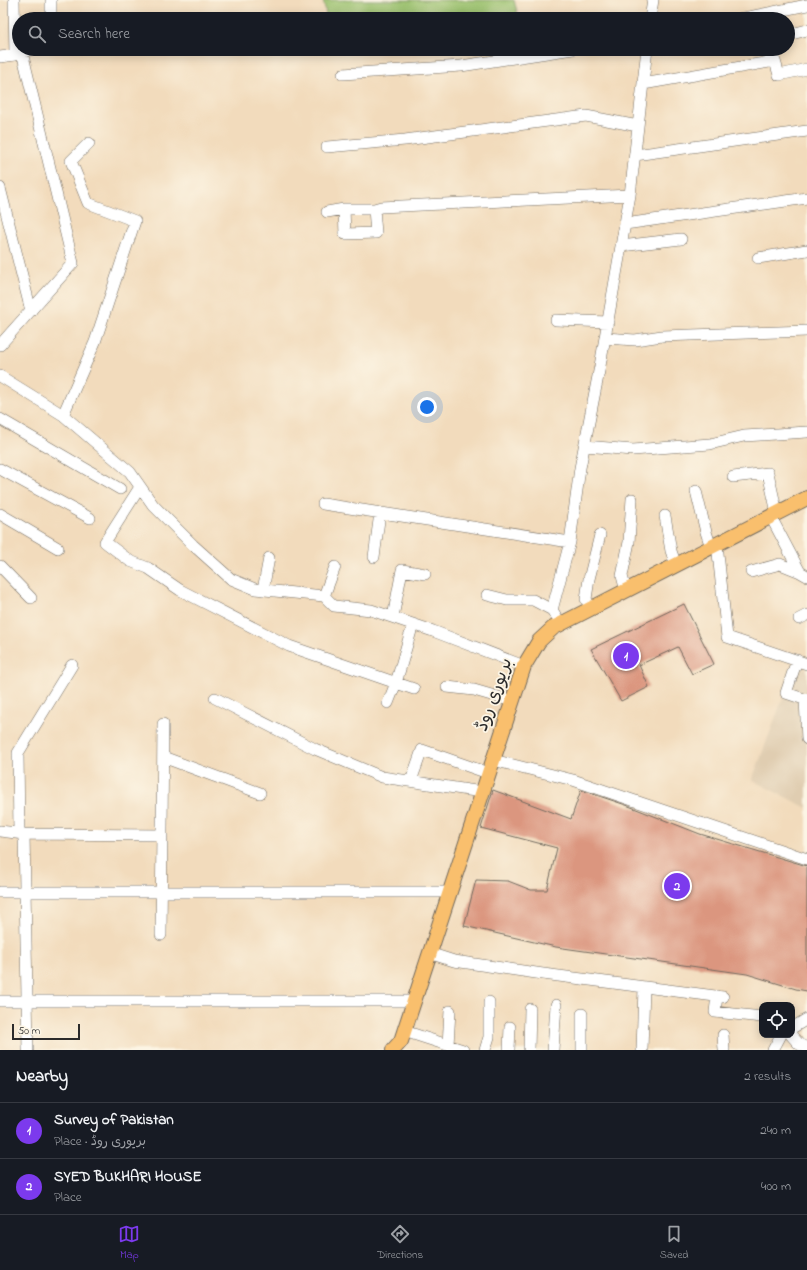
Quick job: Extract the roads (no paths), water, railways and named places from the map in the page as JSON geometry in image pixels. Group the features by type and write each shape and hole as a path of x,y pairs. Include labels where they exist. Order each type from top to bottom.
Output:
{"main road":[{"name":"بریوری روڈ","path":"393,1050 401,1040 524,666 539,641 553,628 807,498"}],"street":[{"path":"14,0 16,12"},
{"path":"51,0 51,12"},
{"path":"651,12 653,0"},
{"path":"773,12 807,5"},
{"path":"795,33 807,30"},
{"path":"0,57 12,54"},
{"path":"0,345 73,263 24,56"},
{"path":"343,74 461,66 527,56"},
{"path":"552,610 570,542 580,468 608,322 630,195 646,56"},
{"path":"643,84 775,61 779,75 807,69"},
{"path":"327,147 405,140 586,116 638,126"},
{"path":"635,155 807,131"},
{"path":"63,415 95,342 135,221 88,203 71,161 89,144"},
{"path":"0,188 31,311"},
{"path":"327,212 344,209 374,209 381,207 630,195"},
{"path":"625,224 807,198"},
{"path":"344,209 345,234 376,233 374,209"},
{"path":"621,246 681,240"},
{"path":"758,258 807,250"},
{"path":"556,320 608,322"},
{"path":"605,338 635,340 662,336 807,331"},
{"path":"0,376 63,415 130,472 153,505 193,545 231,579 255,589 324,596 334,606 371,610 413,624 524,666"},
{"path":"0,419 120,489"},
{"path":"585,446 633,450 710,444 744,436 807,432"},
{"path":"0,469 90,518"},
{"path":"732,477 768,473 774,515 803,574"},
{"path":"140,487 105,542 130,561 148,568 180,590 289,646 414,689"},
{"path":"696,491 706,532 714,546 727,637 802,662 786,693 806,699 807,739"},
{"path":"626,590 622,576 629,542 632,499"},
{"path":"323,504 570,542"},
{"path":"374,557 380,513"},
{"path":"0,514 58,548"},
{"path":"665,516 671,551 676,565"},
{"path":"591,609 586,599 589,579 600,535"},
{"path":"263,590 269,558"},
{"path":"1,561 31,598"},
{"path":"751,572 780,564 803,574"},
{"path":"324,596 335,567"},
{"path":"393,617 402,570 425,574"},
{"path":"487,595 507,600 533,600 552,610 561,624"},
{"path":"388,703 396,683 413,624"},
{"path":"28,1050 25,892 18,753 72,666"},
{"path":"447,686 474,690 512,701"},
{"path":"215,698 315,749 382,776 482,792"},
{"path":"161,935 163,724"},
{"path":"411,781 422,750 491,767 573,780 807,859"},
{"path":"163,757 260,793"},
{"path":"0,831 22,834 162,834"},
{"path":"0,892 450,892"},
{"path":"430,953 454,961 720,996 716,1012 759,1017"},
{"path":"642,1050 644,987"},
{"path":"0,1001 414,1001"},
{"path":"485,1050 489,1037 489,1002"},
{"path":"553,1050 556,1005"},
{"path":"528,1050 530,1009"},
{"path":"448,1045 450,1011"},
{"path":"582,1014 582,1050"},
{"path":"795,1026 807,1019"},
{"path":"509,1050 510,1028"},
{"path":"404,1031 463,1050"},
{"path":"723,1035 724,1050"},
{"path":"773,1050 779,1038"},
{"path":"794,1038 799,1044 807,1048"}],"place":[{"name":"Survey of Pakistan","path":"626,656"},
{"name":"SYED BUKHARI HOUSE","path":"677,886"}]}
